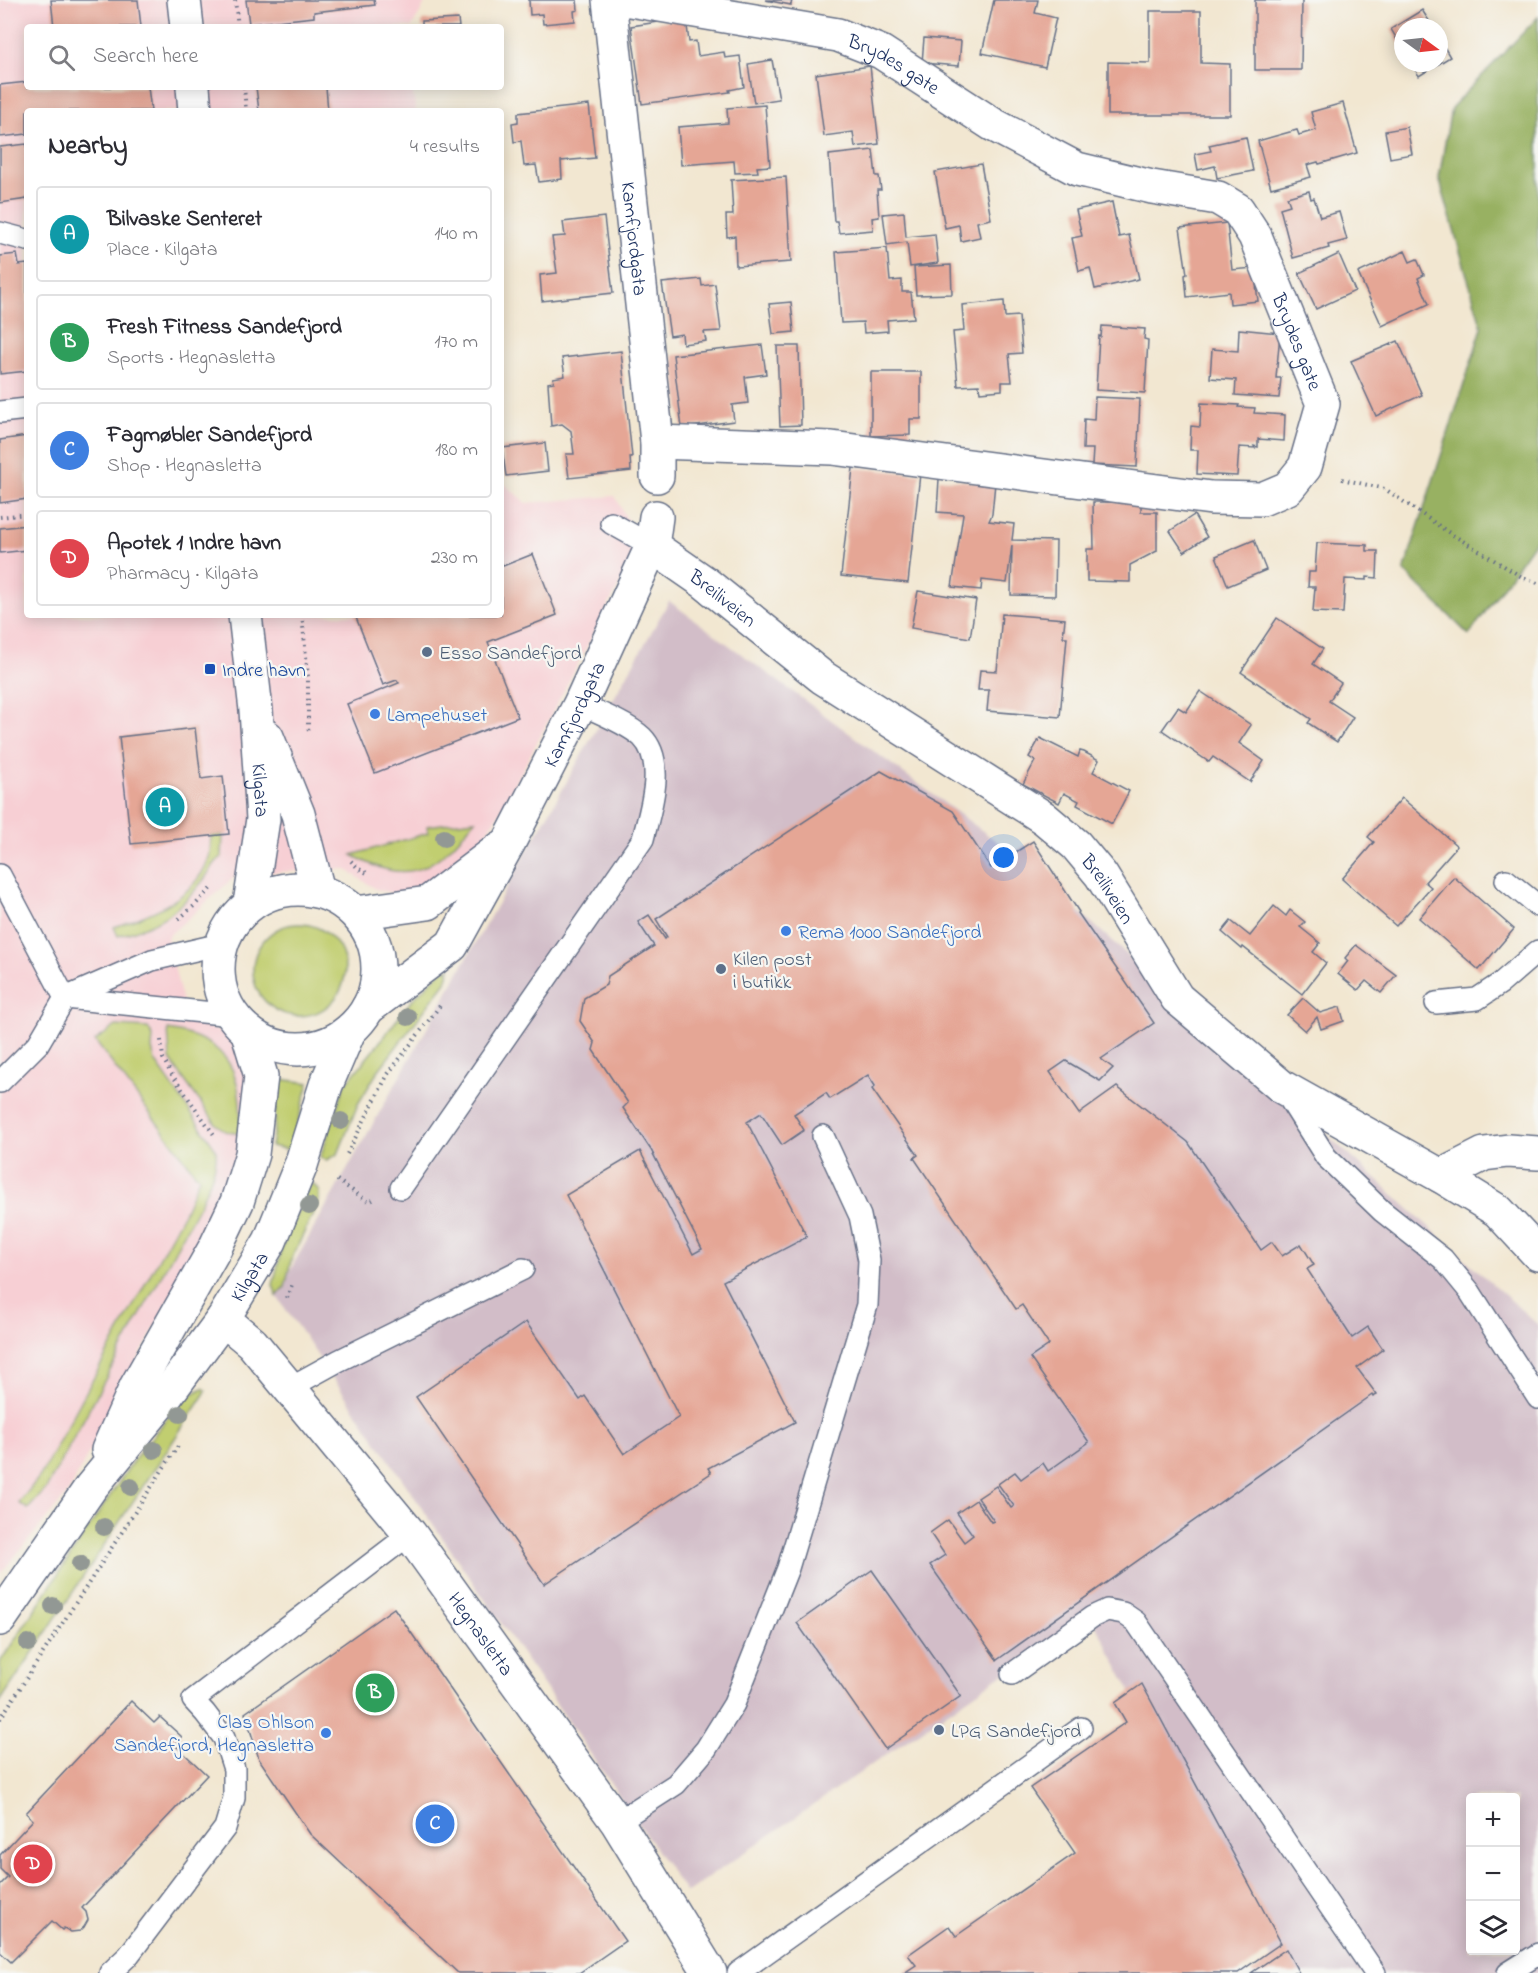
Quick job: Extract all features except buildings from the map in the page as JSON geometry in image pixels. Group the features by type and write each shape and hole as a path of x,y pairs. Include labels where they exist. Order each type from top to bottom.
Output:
{"street":[{"path":"184,0 187,24"},
{"name":"Kamfjordgata","path":"609,0 657,442 657,476"},
{"name":"Brydes gate","path":"630,0 838,35 881,51 992,124 1077,169 1152,188 1218,198 1238,210 1255,236 1323,404 1305,467 1288,488 1262,499 1211,498 832,448 657,442"},
{"path":"193,90 195,108"},
{"name":"Kamfjordgata","path":"358,1020 452,945 509,842 580,704 654,531"},
{"name":"Breiliveien","path":"654,531 704,582 822,677 1044,818 1068,838 1101,875 1177,998 1282,1087 1441,1176 1498,1211 1538,1254"},
{"name":"Kilgata","path":"245,618 256,710 262,819 250,904"},
{"name":"Kilgata","path":"256,710 298,814 318,891"},
{"name":"Kamfjordgata","path":"356,913 428,903 509,842"},
{"path":"284,891 318,891 339,899 356,913 369,931 376,951 378,981 358,1020 324,1046 295,1050 270,1045 240,1024 220,993 217,968 221,944 232,922 250,904 264,896 284,891"},
{"name":"Kilgata","path":"0,1619 91,1487 164,1400 223,1319 270,1241 301,1165 326,1085 358,1020"},
{"name":"Kilgata","path":"91,1487 136,1387 215,1248 237,1202 252,1154 261,1077 240,1024"},
{"path":"1441,1176 1484,1154 1508,1151 1538,1153"},
{"name":"Hegnasletta","path":"223,1319 252,1343 410,1534 617,1822 701,1970"}],"lane":[{"path":"0,233 24,239"},
{"path":"0,411 24,409"},
{"path":"611,523 654,531"},
{"path":"401,1188 643,839 656,787 654,759 642,738 615,720 580,704"},
{"path":"0,875 65,998"},
{"path":"1506,880 1538,906"},
{"path":"0,1082 38,1044 65,998 152,960 221,944"},
{"path":"1436,1004 1477,999 1501,983 1538,951"},
{"path":"65,998 240,1024"},
{"path":"1282,1087 1326,1156 1382,1211 1443,1259 1470,1292 1538,1398"},
{"path":"617,1822 676,1784 706,1749 734,1704 789,1568 867,1305 869,1260 860,1216 823,1136"},
{"path":"289,1388 338,1360 523,1269"},
{"path":"110,1973 128,1956 155,1922 225,1828 234,1798 234,1769 224,1738 193,1700 410,1534"},
{"path":"1012,1674 1092,1617 1107,1610 1123,1613 1136,1622 1375,1973"},
{"path":"738,1973 1082,1728"},
{"path":"1508,1973 1538,1954"}],"path":[{"path":"235,0 238,24"},
{"path":"244,90 246,108"},
{"path":"1339,478 1385,489 1448,532 1522,577 1538,583"},
{"path":"0,517 24,514"},
{"path":"302,618 308,677 308,739"},
{"path":"343,853 359,869 368,873"},
{"path":"176,921 195,905 215,882"},
{"path":"345,1158 388,1074 448,995"},
{"path":"160,1030 163,1058 170,1072 218,1140"},
{"path":"287,1298 294,1279"},
{"path":"0,1719 180,1442"}],"shaded area":[{"path":"0,0 427,0 414,24 24,24 24,90 412,90 416,108 24,108 24,618 504,618 504,484 526,503 615,496 640,545 502,809 472,854 431,887 399,895 376,889 345,869 238,874 167,937 187,1020 225,1033 246,1059 250,1113 225,1193 68,1493 0,1574"},
{"path":"669,601 1022,860 1538,1325 1538,1973 1279,1973 1090,1614 686,1893 276,1295"}],"green space":[{"path":"1538,17 1538,537 1469,635 1404,571 1482,328 1439,178 1451,108"},
{"path":"475,820 448,850 422,868 407,871 391,870 352,855 428,833 427,826"},
{"path":"223,835 222,857 184,902 155,923 118,936 114,927 169,904 192,885 208,860 211,836"},
{"path":"299,924 317,928 332,937 341,952 345,970 341,988 332,1003 317,1012 299,1016 281,1012 266,1003 257,988 253,970 257,952 266,937 281,928"},
{"path":"450,968 446,982 378,1071 358,1104 338,1154 327,1160 320,1158 344,1086 412,1000 442,971"},
{"path":"116,1026 148,1028 153,1036 152,1049 155,1061 216,1149 215,1163 200,1204 46,1489 28,1509 19,1503 40,1476 185,1211 199,1178 95,1041"},
{"path":"168,1030 206,1042 220,1052 229,1064 236,1078 239,1095 240,1134 225,1131 216,1124 175,1067 170,1059"},
{"path":"280,1079 309,1083 290,1150 271,1146 275,1124 276,1083"},
{"path":"311,1182 319,1190 319,1201 291,1260 285,1287 277,1296 273,1285 282,1247"},
{"path":"203,1388 206,1390 205,1393 0,1702 0,1662 135,1458 182,1400"}],"place":[{"name":"Esso Sandefjord","path":"427,652"},
{"name":"Indre havn","path":"210,669"},
{"name":"Lampehuset","path":"375,714"},
{"name":"Bilvaske Senteret","path":"165,807"},
{"name":"Rema 1000 Sandefjord","path":"786,931"},
{"name":"Kilen post i butikk","path":"721,969"},
{"name":"Fresh Fitness Sandefjord","path":"375,1693"},
{"name":"LPG Sandefjord","path":"939,1730"},
{"name":"Clas Ohlson Sandefjord, Hegnasletta","path":"326,1733"},
{"name":"Fagmøbler Sandefjord","path":"435,1824"},
{"name":"Apotek 1 Indre havn","path":"33,1864"}]}
